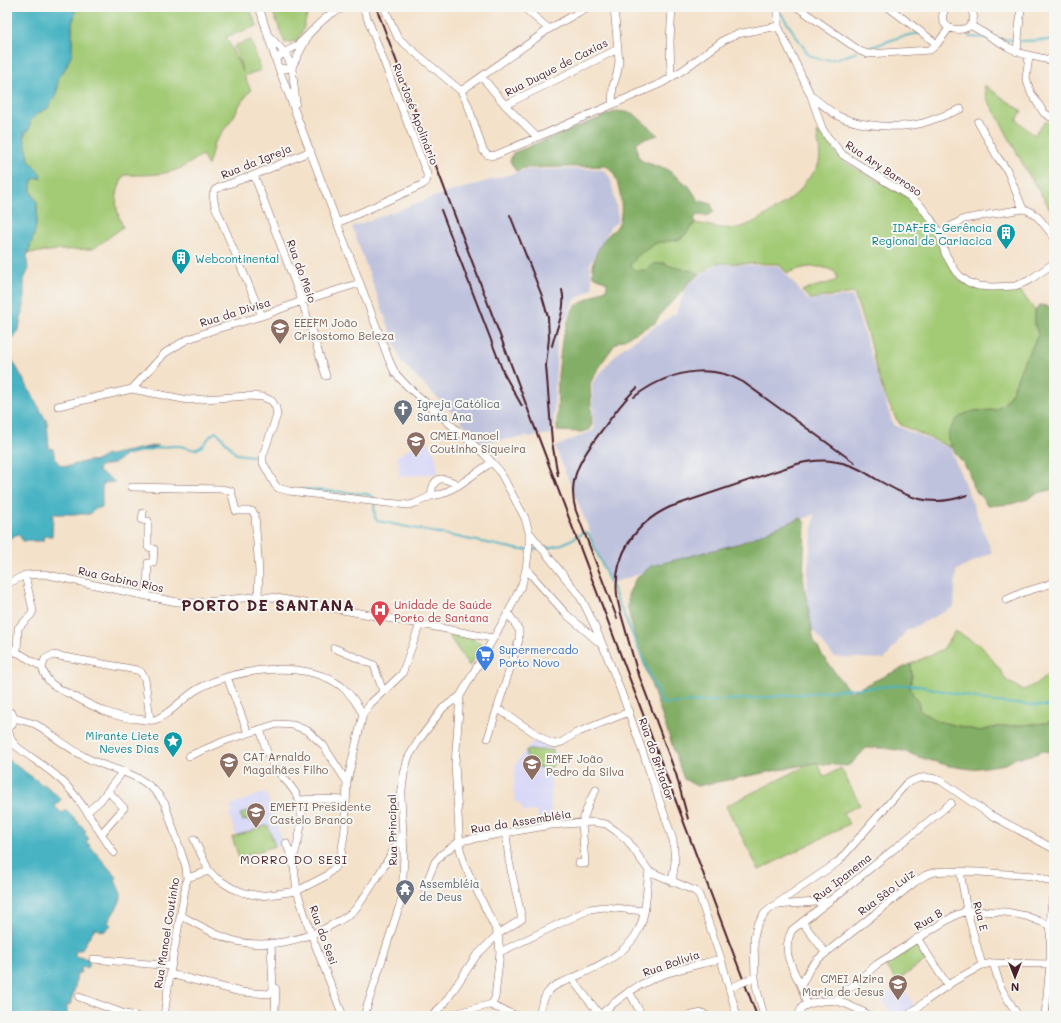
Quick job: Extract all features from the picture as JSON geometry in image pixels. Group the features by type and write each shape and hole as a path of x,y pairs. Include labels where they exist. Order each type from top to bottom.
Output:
{"street":[{"path":"259,7 276,61 280,68 395,373 407,386 492,462 507,484 525,518 529,532"},
{"path":"276,61 280,55 292,49 309,35 328,16 346,7"},
{"name":"Rua José Apolinário","path":"338,223 422,185 426,183 427,179 427,174 363,7"},
{"path":"384,7 393,30 398,38 461,91 466,98 483,150 485,154 490,156 496,155 662,83 683,70 724,40 737,34 778,26 778,7"},
{"path":"524,7 549,29"},
{"path":"461,91 549,29 588,7"},
{"path":"612,104 613,86 618,68 618,49 614,7"},
{"path":"672,7 670,41 672,77"},
{"path":"797,7 860,51 868,54 930,50 937,44 949,28"},
{"path":"888,7 937,44"},
{"path":"946,7 944,10 944,21 949,28 960,30 964,30 970,25 973,18 970,7"},
{"path":"1017,52 1021,7"},
{"path":"970,25 1017,52 1029,57 1054,61"},
{"name":"Rua Ary Barroso","path":"778,26 811,96 822,128 837,149 842,155 909,196 920,205 939,233 945,253 954,269 968,282 978,286 1014,286 1028,281 1054,263"},
{"path":"267,32 284,52 292,67 296,113"},
{"path":"280,68 286,69 292,67 309,35"},
{"name":"Rua Duque de Caxias","path":"505,105 618,49"},
{"path":"1029,57 1026,78 1031,94 1044,114 1054,119"},
{"path":"482,77 505,105 537,137"},
{"path":"811,96 837,115 851,121 871,124 897,126 910,125 936,119 961,109"},
{"path":"978,122 998,158 1007,170 1023,209"},
{"name":"Rua da Igreja","path":"262,316 214,206 213,195 215,190 220,187 254,175 311,151"},
{"name":"Rua do Meio","path":"254,175 302,301 326,376"},
{"path":"939,233 964,219 1023,209 1034,213 1054,237"},
{"name":"Rua da Divisa","path":"132,389 166,353 186,340 360,283"},
{"path":"58,406 132,389 188,400 248,396 263,397 272,401 276,408 277,415 263,463 275,485 283,490 409,505 431,496 442,494 460,485 492,462"},
{"path":"431,496 432,487 437,481 447,479 460,485"},
{"path":"132,486 221,489 231,491 236,511 252,511 255,515 259,572 258,596"},
{"path":"143,513 142,520 148,521 148,547 154,549 153,563 148,563 147,596"},
{"name":"Rua Principal","path":"364,1016 402,898 404,862 400,797 408,758 419,740 443,708 460,696 492,638 508,613 522,584 526,569 529,553 529,532"},
{"name":"Rua do Britador","path":"529,532 585,604 603,646 629,712 673,840 675,862 672,882"},
{"name":"Rua do Britador","path":"526,569 566,614 603,646"},
{"name":"Rua Gabino Rios","path":"7,584 25,575 44,574 187,603 258,596 492,638"},
{"path":"17,653 18,628 33,611 25,575"},
{"path":"1006,600 1054,581"},
{"path":"488,738 498,710 520,635 518,626 508,613"},
{"path":"194,839 209,871 216,878 232,888 245,893 261,896 297,891 326,876 336,866 341,856 347,782 363,714 371,703 402,674 420,624"},
{"path":"7,646 42,667"},
{"path":"334,648 374,666 383,692"},
{"path":"150,720 145,679 141,672 137,670 52,655 45,659 42,667 44,676 49,682 102,711 127,718 150,720 159,717 195,690 209,682 258,671 278,669 302,671 325,678 340,686 351,696 363,714"},
{"path":"227,677 248,732"},
{"name":"Rua da Assembléia","path":"460,696 455,764 460,841"},
{"path":"498,710 550,743 556,744 562,742 576,732 629,712"},
{"path":"7,712 12,713 14,718 12,725 7,727 16,746 68,787 114,853"},
{"name":"Rua Manoel Coutinho","path":"14,718 27,721 42,728 86,758 123,771 145,782 163,800 186,867 187,878 170,970 164,1016"},
{"path":"189,756 248,732 277,724 294,725 308,731 323,745 347,782"},
{"name":"Rua do Sesi","path":"260,729 272,763 299,800 301,822 293,860"},
{"path":"86,812 100,801 123,771"},
{"path":"764,1016 753,978 754,938 757,925 765,913 775,905 838,862 905,785 913,779 932,777 989,814 1054,849"},
{"path":"579,863 585,864 582,823 590,800 596,790"},
{"path":"101,834 124,808 108,791"},
{"path":"299,800 318,798 346,800"},
{"name":"Rua Ipanema","path":"801,986 788,957 787,940 792,930 952,803"},
{"name":"Rua da Assembléia","path":"424,888 435,862 442,854 460,841 551,825 593,822 606,824 616,830 626,840 649,872"},
{"path":"431,1016 444,1004 476,956 498,934 522,919 509,861 506,833"},
{"path":"180,915 213,933 232,940 251,943 271,943 300,939 330,926 356,909 402,836"},
{"path":"444,1004 455,1015 490,1005 494,1002 500,952 498,934 465,866 460,849 460,841"},
{"name":"Rua do Sesi","path":"286,843 293,860 297,891 343,1016"},
{"path":"187,878 209,871"},
{"name":"Rua São Luiz","path":"801,986 810,968 825,952 926,875 935,872 960,871 1034,876 1054,884"},
{"name":"Rua E","path":"960,871 967,911 982,965"},
{"path":"538,1016 549,990 618,954 629,944 638,930 644,912 649,872 695,891 699,895 732,987 737,1016"},
{"path":"1045,1016 1050,964 1052,926 1051,908 1054,896"},
{"path":"775,905 828,901"},
{"path":"500,952 590,909 604,907 644,912"},
{"name":"Rua B","path":"836,1000 876,965 944,921 967,911 1006,912 1026,916 1052,926"},
{"path":"802,922 825,952"},
{"path":"916,938 948,986"},
{"path":"93,959 170,970 241,992 268,994 273,990 271,943"},
{"name":"Rua Bolívia","path":"599,1016 629,991 652,979 683,968 721,959"},
{"path":"906,1016 948,986 982,965 993,963 1050,964"},
{"path":"993,963 1001,988 1018,1016"},
{"path":"572,978 599,1016"},
{"path":"732,987 753,978"},
{"path":"273,986 276,989 275,1010 277,1016"},
{"path":"801,986 807,1005"},
{"path":"629,991 642,1016"},
{"path":"79,997 125,1014 136,1016"},
{"path":"798,1016 802,1007 827,1000 836,1000 846,1003 871,1016"},
{"path":"490,1005 517,1016"},
{"path":"760,1006 768,1016"},
{"path":"688,1016 702,1013 707,1016"}],"shaded area":[{"path":"596,169 605,171 611,180 618,222 611,226 590,264 593,288 574,300 557,339 553,434 482,442 402,363 352,227 433,197 525,170"},
{"path":"717,264 779,266 808,300 852,296 893,425 950,448 992,552 956,571 954,607 906,631 885,659 834,657 806,621 808,568 815,514 768,534 611,583 555,447 594,430 592,383 620,350 676,313 687,285"},
{"name":"CMEI Manoel Coutinho Siqueira","path":"426,438 435,454 438,473 399,477 399,460 397,460 396,457"},
{"name":"EMEF João Pedro da Silva","path":"537,738 559,755 551,768 551,819 538,820 536,811 523,812 520,803 515,802 515,794 513,794 516,764"},
{"name":"EMEFTI Presidente Castelo Branco","path":"266,792 283,844 239,858 232,837 236,835 229,814 233,813 230,807 232,806 231,805"},
{"name":"CMEI Alzira Maria de Jesus","path":"901,983 914,1006 900,1016 895,1016 881,998"}],"green space":[{"path":"75,7 249,7 257,26 226,37 243,72 234,46 251,40 261,70 244,76 251,90 214,144 208,166 202,155 184,167 174,171 153,174 124,175 118,189 116,201 123,227 93,249 28,253 37,217 37,204 31,190 31,184 34,179 40,178 40,173 29,160 24,137 31,120 38,113 48,108 58,88 57,83 59,76 65,69 70,58 72,46 72,23 74,19"},
{"path":"271,7 319,7 319,9 307,15 303,30 297,41 285,43"},
{"path":"984,85 1022,111 1017,120 1034,135 1046,121 1054,128 1054,215 1026,170 987,99"},
{"path":"617,111 633,113 658,135 636,143 638,156 642,161 665,168 689,186 698,200 711,204 714,212 707,216 697,215 694,219 695,223 683,237 677,240 656,243 638,255 630,265 636,271 646,270 654,264 664,263 673,267 697,272 699,275 687,284 684,290 662,312 655,323 616,343 600,365 590,383 592,425 588,430 581,432 557,431 558,376 562,340 574,307 607,288 607,282 593,276 593,265 601,245 608,235 617,227 620,220 621,198 615,176 609,168 605,166 524,168 516,171 510,161 513,153"},
{"path":"817,132 828,139 837,155 844,162 907,197 930,220 954,273 960,281 973,287 1020,290 1035,311 1035,325 1038,335 1025,359 1012,392 1005,403 995,410 974,411 949,431 948,439 952,448 901,425 897,419 892,411 879,379 873,352 854,293 810,299 802,291 838,279 835,272 829,269 811,267 787,273 779,264 716,263 699,275 696,272 673,267 664,263 654,264 646,270 636,271 630,266 638,255 656,243 677,240 683,237 695,223 722,228 738,228 761,218 788,201 801,189 818,166 820,155"},
{"path":"1040,305 1054,309 1054,489 1034,494 1028,499 1011,504 988,506 973,487 968,470 952,448 948,439 949,431 956,420 964,414 974,411 995,410 1005,403 1012,392 1025,359 1038,335 1035,325 1035,311"},
{"path":"801,518 805,523 803,579 814,641 824,658 850,692 911,664 912,677 910,687 919,704 919,709 922,712 937,721 980,731 996,727 1046,723 1054,720 1054,754 1042,750 1036,754 1016,758 1006,764 971,769 950,766 903,751 884,748 866,748 853,762 847,766 814,763 697,786 684,779 635,638 628,609 628,595 635,580 651,566 741,543"},
{"path":"955,631 981,646 999,668 1007,681 1024,690 1039,682 1054,669 1054,720 1046,723 996,727 980,731 937,721 922,712 919,709 919,704 910,687 912,677 911,664 943,649"},
{"path":"451,634 474,639 478,641 482,647 469,666 449,636"},
{"path":"526,750 553,750 553,765 551,768 527,767"},
{"path":"816,761 824,777 841,768 860,805 843,813 849,824 759,870 726,806"},
{"path":"259,807 262,816 257,818 257,820 249,822 248,820 243,821 240,814"},
{"path":"268,825 275,846 239,858 232,837"},
{"path":"912,942 926,960 897,981 883,963"}],"water":[{"path":"7,7 75,7 75,14 72,23 72,53 65,69 59,76 56,95 48,108 38,113 31,120 29,130 25,132 24,136 29,160 40,173 41,178 33,179 31,185 31,192 37,202 37,218 35,232 27,256 28,271 24,279 24,305 19,328 14,338 7,340"},
{"path":"7,358 13,361 47,422 49,448 53,449 59,464 69,466 82,462 96,461 105,456 158,445 124,456 113,464 101,466 98,469 99,472 115,482 104,483 102,487 102,507 95,509 90,514 53,514 52,536 44,536 43,541 23,541 18,534 7,540"},
{"path":"7,759 43,785 44,784 61,799 55,807 62,813 67,810 86,831 84,833 89,839 86,841 117,878 115,880 121,894 120,902 108,922 111,925 105,931 100,931 95,928 81,950 76,950 75,956 89,959 89,967 81,968 81,973 77,973 70,1005 67,1005 67,1016 7,1016"}],"waterway":[{"path":"780,12 808,54 826,60 857,52"},
{"path":"863,50 900,37 920,33"},
{"path":"969,37 988,38"},
{"path":"1000,39 1016,40"},
{"path":"1020,41 1054,40"},
{"path":"135,453 168,446 181,446 197,449 203,446 213,433 216,432 236,454 261,457"},
{"path":"303,489 367,494 374,499"},
{"path":"374,503 375,518 378,521 521,550 539,549"},
{"path":"544,548 560,545 585,532 589,534 663,704 761,698 907,685 919,686 995,702 1054,707"}],"railway":[{"path":"376,7 757,1016"},
{"path":"441,210 504,374 522,406"},
{"path":"510,215 542,296 548,317 549,338 546,365 552,442 558,476"},
{"path":"552,346 562,311 562,290"},
{"path":"634,397 646,389 673,376 701,371 716,372 730,376 743,382 855,463"},
{"path":"617,618 576,511 573,498 573,487 579,465 585,455 620,406 637,388"},
{"path":"638,675 619,607 617,595 619,567 629,542 637,532 646,522 670,507 797,464 810,461 830,461 853,466 909,496 920,499 942,501 967,495"},
{"path":"637,670 676,774 688,819"}],"place":[{"name":"IDAF-ES_Gerência Regional de Cariacica","path":"1006,250"},
{"name":"Webcontinental","path":"181,275"},
{"name":"EEEFM João Crisostomo Beleza","path":"280,345"},
{"name":"Igreja Católica Santa Ana","path":"403,426"},
{"name":"CMEI Manoel Coutinho Siqueira","path":"416,458"},
{"name":"Unidade de Saúde Porto de Santana","path":"380,627"},
{"name":"Supermercado Porto Novo","path":"485,672"},
{"name":"Mirante Liete Neves Dias","path":"173,758"},
{"name":"CAT Arnaldo Magalhães Filho","path":"229,779"},
{"name":"EMEF João Pedro da Silva","path":"532,781"},
{"name":"EMEFTI Presidente Castelo Branco","path":"256,829"},
{"name":"Assembléia de Deus","path":"405,906"},
{"name":"CMEI Alzira Maria de Jesus","path":"898,1001"}],"district":[{"name":"PORTO DE SANTANA","path":"268,605"},
{"name":"MORRO DO SESI","path":"294,859"}]}
